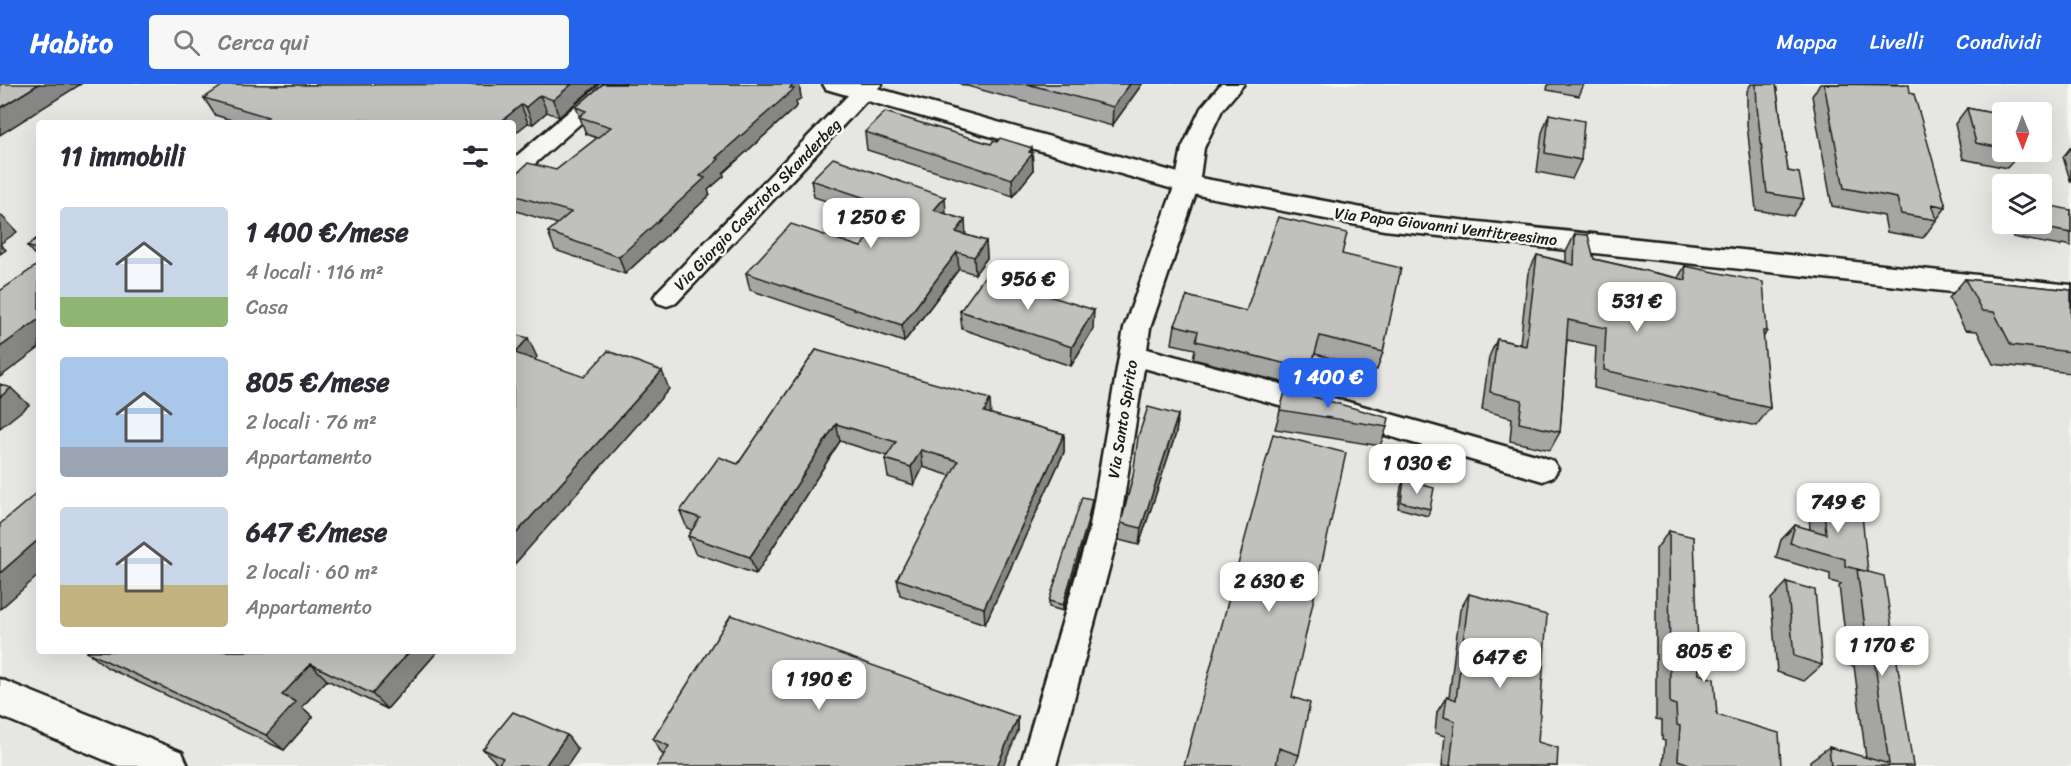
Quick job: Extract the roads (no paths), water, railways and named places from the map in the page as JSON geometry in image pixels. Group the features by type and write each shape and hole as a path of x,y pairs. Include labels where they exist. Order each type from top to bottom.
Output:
{"street":[{"path":"516,168 614,84"},
{"name":"Via Papa Giovanni Ventitreesimo","path":"835,84 867,88 1187,184 1384,220 2071,296"},
{"name":"Via Santo Spirito","path":"1038,766 1104,531 1137,328 1187,184 1193,147 1212,108 1233,84"},
{"name":"Via Giorgio Castriota Skanderbeg","path":"667,297 867,88"},
{"path":"1132,355 1334,409 1543,469"},
{"path":"0,697 167,766"}]}
